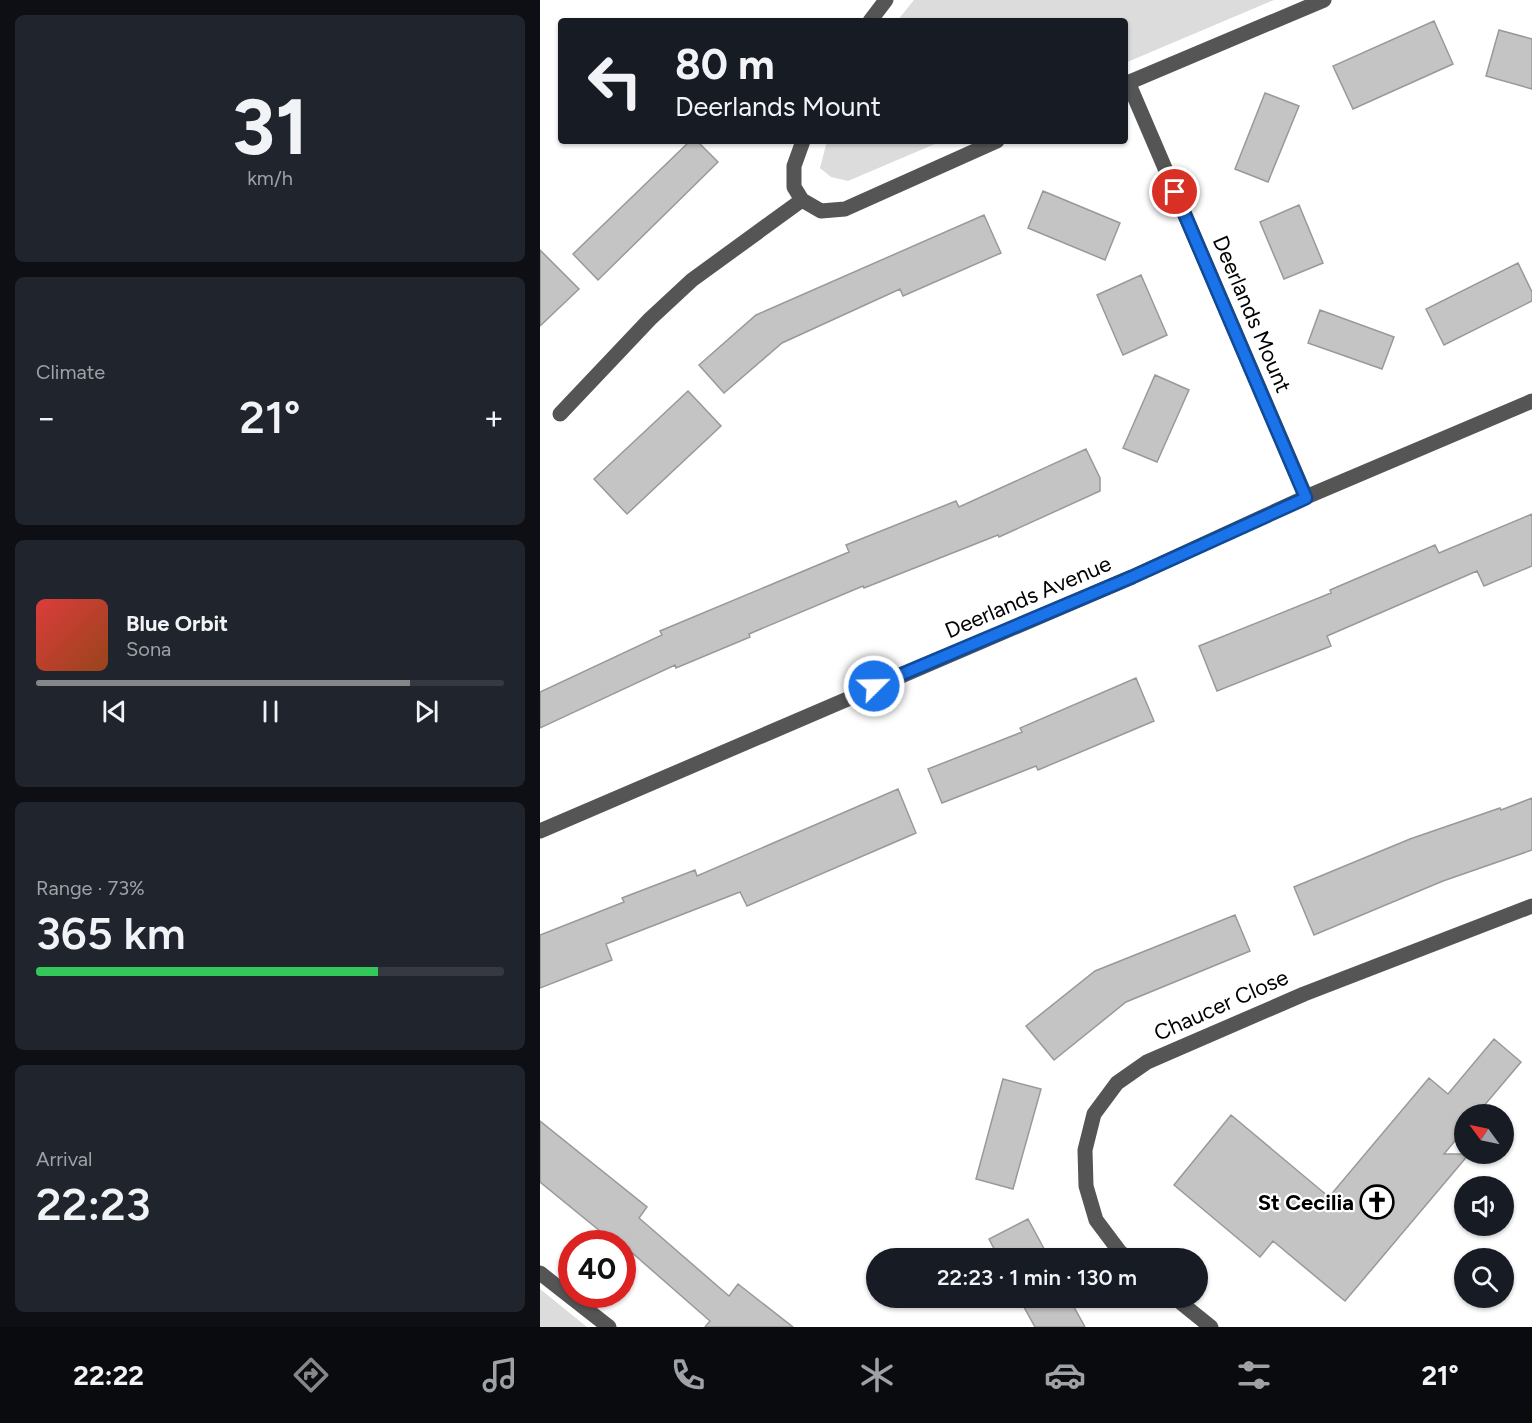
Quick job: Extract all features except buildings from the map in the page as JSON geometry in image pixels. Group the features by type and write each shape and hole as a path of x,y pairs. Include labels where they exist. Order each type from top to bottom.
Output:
{"street":[{"path":"872,18 886,0"},
{"name":"Deerlands Mount","path":"1128,82 1324,0"},
{"name":"Deerlands Mount","path":"1128,88 1306,498"},
{"path":"802,144 794,166 794,187 802,200 821,211 845,209 990,144"},
{"path":"560,414 650,319 692,280 802,200"},
{"name":"Deerlands Avenue","path":"540,831 1532,401"},
{"name":"Chaucer Close","path":"1117,1248 1096,1220 1086,1186 1085,1150 1094,1114 1117,1083 1147,1062 1304,994 1532,906"},
{"path":"540,1273 609,1327"},
{"path":"1188,1308 1211,1327"}],"shaded area":[{"path":"914,0 1274,0 1128,62 1128,18 899,18"},
{"path":"826,144 935,144 848,181 831,177 820,168"},
{"path":"540,1289 558,1304 558,1308 564,1308 587,1327 540,1327"}],"place":[{"name":"St Cecilia","path":"1377,1202"}],"route":[{"path":"874,686 1132,577 1306,498 1175,192"}]}
